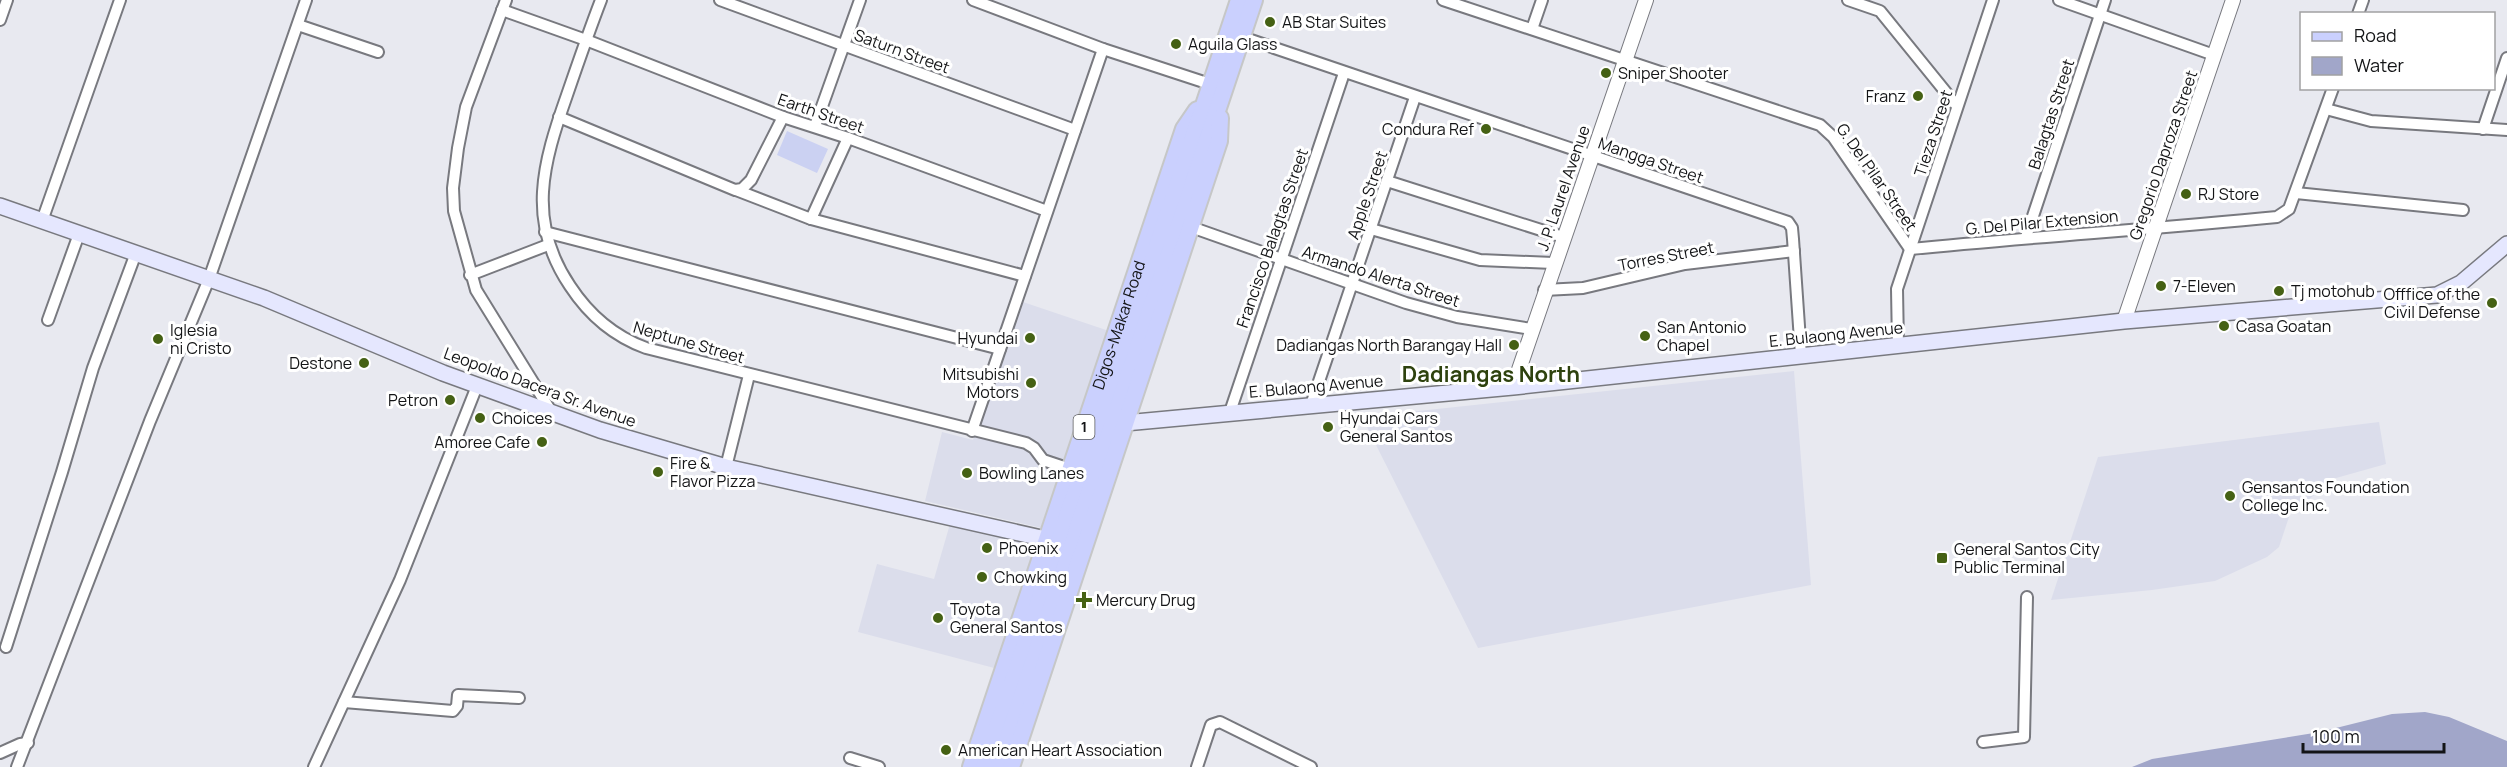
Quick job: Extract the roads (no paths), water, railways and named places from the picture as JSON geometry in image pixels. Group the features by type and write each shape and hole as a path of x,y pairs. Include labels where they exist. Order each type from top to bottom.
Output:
{"main road":[{"name":"Digos-Makar Road","path":"998,767 1216,90 1239,0"},
{"name":"Digos-Makar Road","path":"984,767 1216,90 1242,37 1254,0"},
{"name":"Digos-Makar Road","path":"1011,767 1219,141 1216,90"},
{"name":"Digos-Makar Road","path":"971,767 1184,129 1216,90"},
{"name":"Leopoldo Dacera Sr. Avenue","path":"0,207 136,253 317,319 477,386 686,456 1084,548"},
{"name":"E. Bulaong Avenue","path":"1085,425 1513,387 2124,321 2437,295 2461,283 2507,244"}],"street":[{"path":"0,20 7,0"},
{"path":"42,221 120,0"},
{"path":"17,767 150,421 209,279 306,0"},
{"name":"Neptune Street","path":"601,0 559,117 546,160 543,183 545,232 548,245 558,268 578,299 593,316 619,336 646,348 1026,443 1034,448 1043,460 1070,469"},
{"name":"Saturn Street","path":"720,0 1075,130"},
{"path":"815,126 860,0"},
{"path":"973,0 1216,90"},
{"name":"G. Del Pilar Street","path":"1443,0 1821,125 1833,137 1910,249"},
{"path":"1532,29 1542,0"},
{"name":"J. P. Laurel Avenue","path":"1513,387 1544,290 1646,0"},
{"path":"1848,0 1880,11 1957,106"},
{"path":"1880,11 1884,0"},
{"name":"Tieza Street","path":"1898,346 1897,289 1993,0"},
{"path":"2059,0 2214,56"},
{"name":"Balagtas Street","path":"2026,237 2105,0"},
{"name":"Gregorio Daproza Street","path":"2124,321 2233,0"},
{"path":"504,5 466,107 453,188 454,211 470,275 491,318 552,413"},
{"name":"Earth Street","path":"504,5 586,40 783,117 815,126 1047,211"},
{"path":"298,25 378,52"},
{"name":"Mangga Street","path":"1242,37 1788,222 1792,228 1801,355"},
{"path":"972,431 1103,49"},
{"path":"2483,129 2507,58"},
{"name":"Francisco Balagtas Street","path":"1230,412 1344,73"},
{"path":"2332,90 2295,193 2463,210"},
{"name":"Apple Street","path":"1311,405 1415,97"},
{"path":"2326,109 2371,121 2507,130"},
{"path":"559,117 735,190 812,219 1025,276"},
{"path":"735,190 742,189 751,180 783,117"},
{"path":"812,219 848,138"},
{"path":"1387,181 1563,237"},
{"name":"G. Del Pilar Extension","path":"1910,249 2026,237 2155,229 2277,217 2289,209 2295,193"},
{"name":"Armando Alerta Street","path":"1191,227 1406,303 1457,317 1531,329"},
{"path":"1371,229 1480,260 1554,263"},
{"path":"545,232 1000,349"},
{"path":"48,320 79,234"},
{"path":"470,275 548,245"},
{"name":"Torres Street","path":"1544,290 1582,288 1685,264 1794,251"},
{"path":"6,647 93,368 136,253"},
{"path":"726,467 749,375"},
{"path":"314,767 400,580 477,386"},
{"path":"1983,742 2024,737 2027,597"},
{"path":"344,702 453,711 457,706 458,695 519,698"},
{"path":"1197,767 1211,725 1217,722 1311,767"},
{"path":"0,753 28,743"},
{"path":"850,758 879,767"}],"water":[{"path":"2425,712 2449,717 2507,741 2507,767 2132,767 2152,759 2320,732 2392,714"}],"place":[{"name":"AB Star Suites","path":"1270,22"},
{"name":"Aguila Glass","path":"1176,44"},
{"name":"Sniper Shooter","path":"1606,73"},
{"name":"Franz","path":"1918,96"},
{"name":"Condura Ref","path":"1486,129"},
{"name":"RJ Store","path":"2186,194"},
{"name":"7-Eleven","path":"2161,286"},
{"name":"Tj motohub","path":"2279,291"},
{"name":"Offfice of the Civil Defense","path":"2492,303"},
{"name":"Casa Goatan","path":"2224,326"},
{"name":"San Antonio Chapel","path":"1645,336"},
{"name":"Hyundai","path":"1030,338"},
{"name":"Iglesia ni Cristo","path":"158,339"},
{"name":"Dadiangas North Barangay Hall","path":"1514,345"},
{"name":"Destone","path":"364,363"},
{"name":"Mitsubishi Motors","path":"1031,383"},
{"name":"Petron","path":"450,400"},
{"name":"Choices","path":"480,418"},
{"name":"Hyundai Cars General Santos","path":"1328,427"},
{"name":"Amoree Cafe","path":"542,442"},
{"name":"Fire & Flavor Pizza","path":"658,472"},
{"name":"Bowling Lanes","path":"967,473"},
{"name":"Gensantos Foundation College Inc.","path":"2230,496"},
{"name":"Phoenix","path":"987,548"},
{"name":"General Santos City Public Terminal","path":"1942,558"},
{"name":"Chowking","path":"982,577"},
{"name":"Mercury Drug","path":"1084,600"},
{"name":"Toyota General Santos","path":"938,618"},
{"name":"American Heart Association","path":"946,750"}],"district":[{"name":"Dadiangas North","path":"1491,374"}]}
